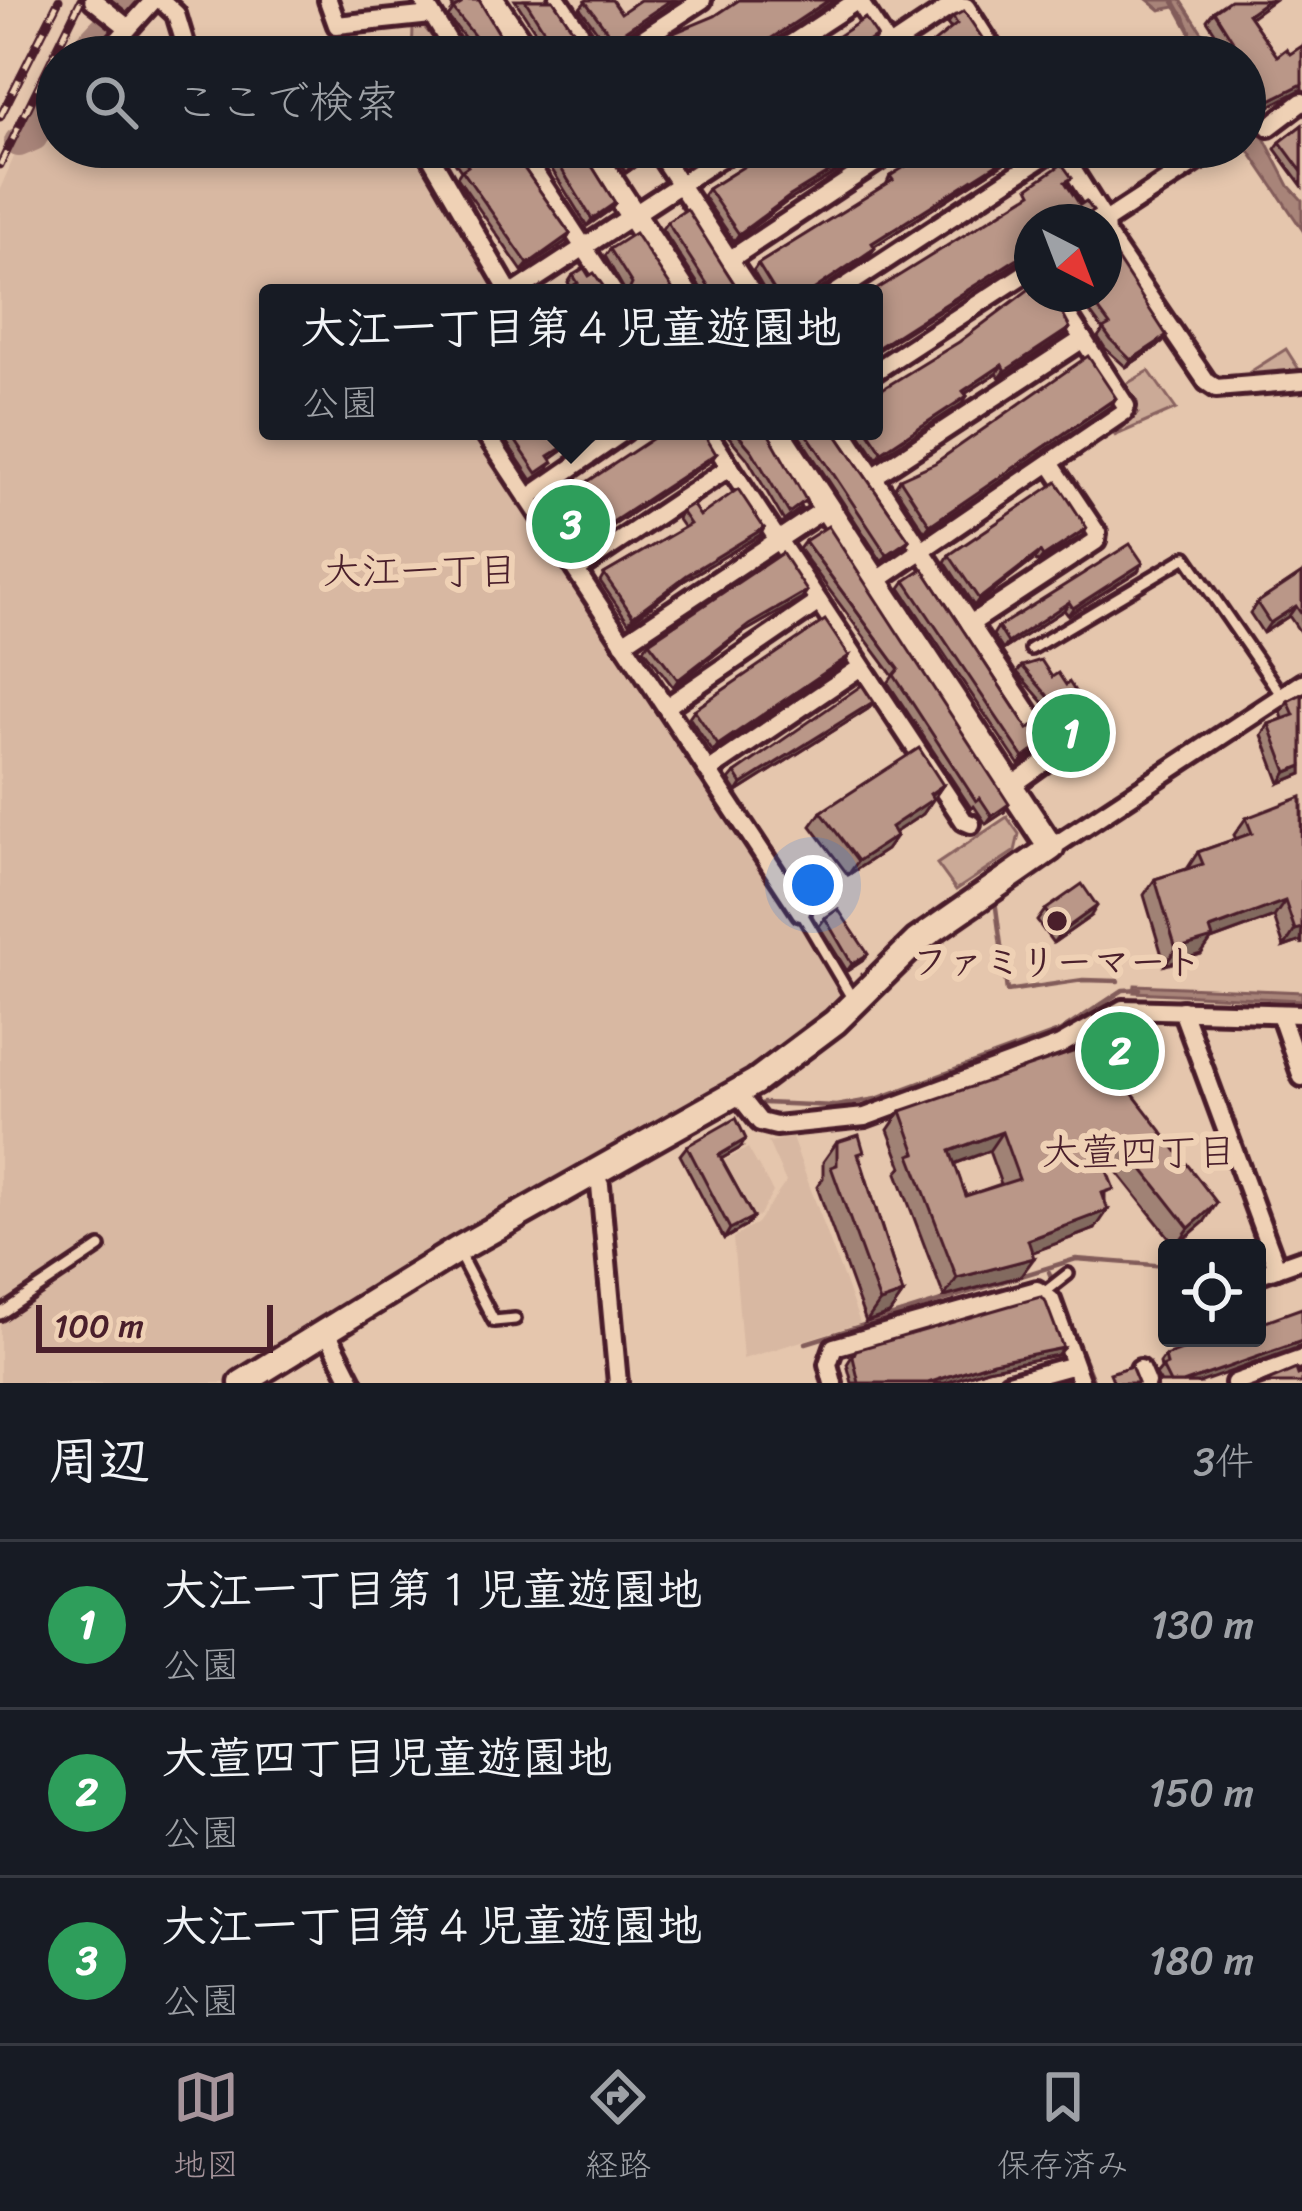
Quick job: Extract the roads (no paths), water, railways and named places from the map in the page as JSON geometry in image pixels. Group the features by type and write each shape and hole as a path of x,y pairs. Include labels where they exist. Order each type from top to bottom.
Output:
{"street":[{"path":"121,36 158,0 176,14 183,36"},
{"path":"328,0 337,25 427,8 445,36"},
{"path":"491,0 515,36"},
{"path":"558,0 582,36"},
{"path":"647,36 702,0"},
{"path":"803,36 858,0 875,36"},
{"path":"102,4 127,28"},
{"path":"906,36 953,5 966,7 985,36"},
{"path":"1270,127 1302,101"},
{"path":"438,168 507,284"},
{"path":"532,168 608,284"},
{"path":"602,168 678,284"},
{"path":"669,168 746,284"},
{"path":"526,284 705,168"},
{"path":"729,260 867,168"},
{"path":"850,284 1026,168"},
{"path":"1071,168 1094,204"},
{"path":"1122,211 1187,168"},
{"path":"1122,257 1207,382 1216,388 1302,381"},
{"path":"883,366 1014,281"},
{"path":"875,581 1124,412 1126,406 1066,312"},
{"path":"873,478 1083,339"},
{"path":"490,440 801,912"},
{"path":"528,497 612,440"},
{"path":"712,440 964,821 971,824"},
{"path":"782,440 1051,848"},
{"path":"849,440 1056,754 1010,787"},
{"path":"970,624 1096,541 1097,533 1050,463"},
{"path":"576,571 730,467"},
{"path":"623,643 826,508"},
{"path":"666,707 819,602"},
{"path":"708,771 862,667"},
{"path":"242,1383 458,1250 737,1093 855,1003 917,941 1302,683"},
{"path":"737,1093 760,1122 776,1126 865,1117 1078,1035 1123,1009 1302,1014"},
{"path":"1182,1010 1277,1268"},
{"path":"1280,1013 1302,1077"},
{"path":"593,1173 600,1186 618,1383"},
{"path":"1266,1272 1302,1258"},
{"path":"833,1383 828,1364 834,1348 1051,1285 1081,1383"},
{"path":"326,1330 353,1383"},
{"path":"1235,1383 1302,1359"},
{"path":"1009,1383 1074,1365"}],"lane":[{"path":"1031,649 1186,557 1282,696"},
{"path":"801,912 855,1003"},
{"path":"1078,1035 1086,1053"},
{"path":"0,1314 100,1247"},
{"path":"458,1250 494,1321 515,1319"},
{"path":"1051,1285 1068,1274"}],"waterway":[{"path":"98,36 132,0"},
{"path":"1173,0 1190,31"},
{"path":"19,142 36,130"},
{"path":"995,900 1007,991 1083,980 1118,981"},
{"path":"763,1103 836,1106 876,1099 1061,1031 1123,990 1140,989"},
{"path":"806,1343 1076,1259 1158,1265"},
{"path":"1049,1272 1094,1383"}],"railway":[{"path":"41,36 59,0"},
{"path":"63,36 81,0"},
{"path":"0,117 36,46"},
{"path":"0,165 36,92"}],"place":[{"name":"大江一丁目第４児童遊園地","path":"571,524"},
{"name":"大江一丁目第１児童遊園地","path":"1071,733"},
{"name":"ファミリーマート","path":"1057,921"},
{"name":"大萱四丁目児童遊園地","path":"1120,1051"}],"district":[{"name":"大江一丁目","path":"420,570"},
{"name":"大萱四丁目","path":"1139,1151"}]}
